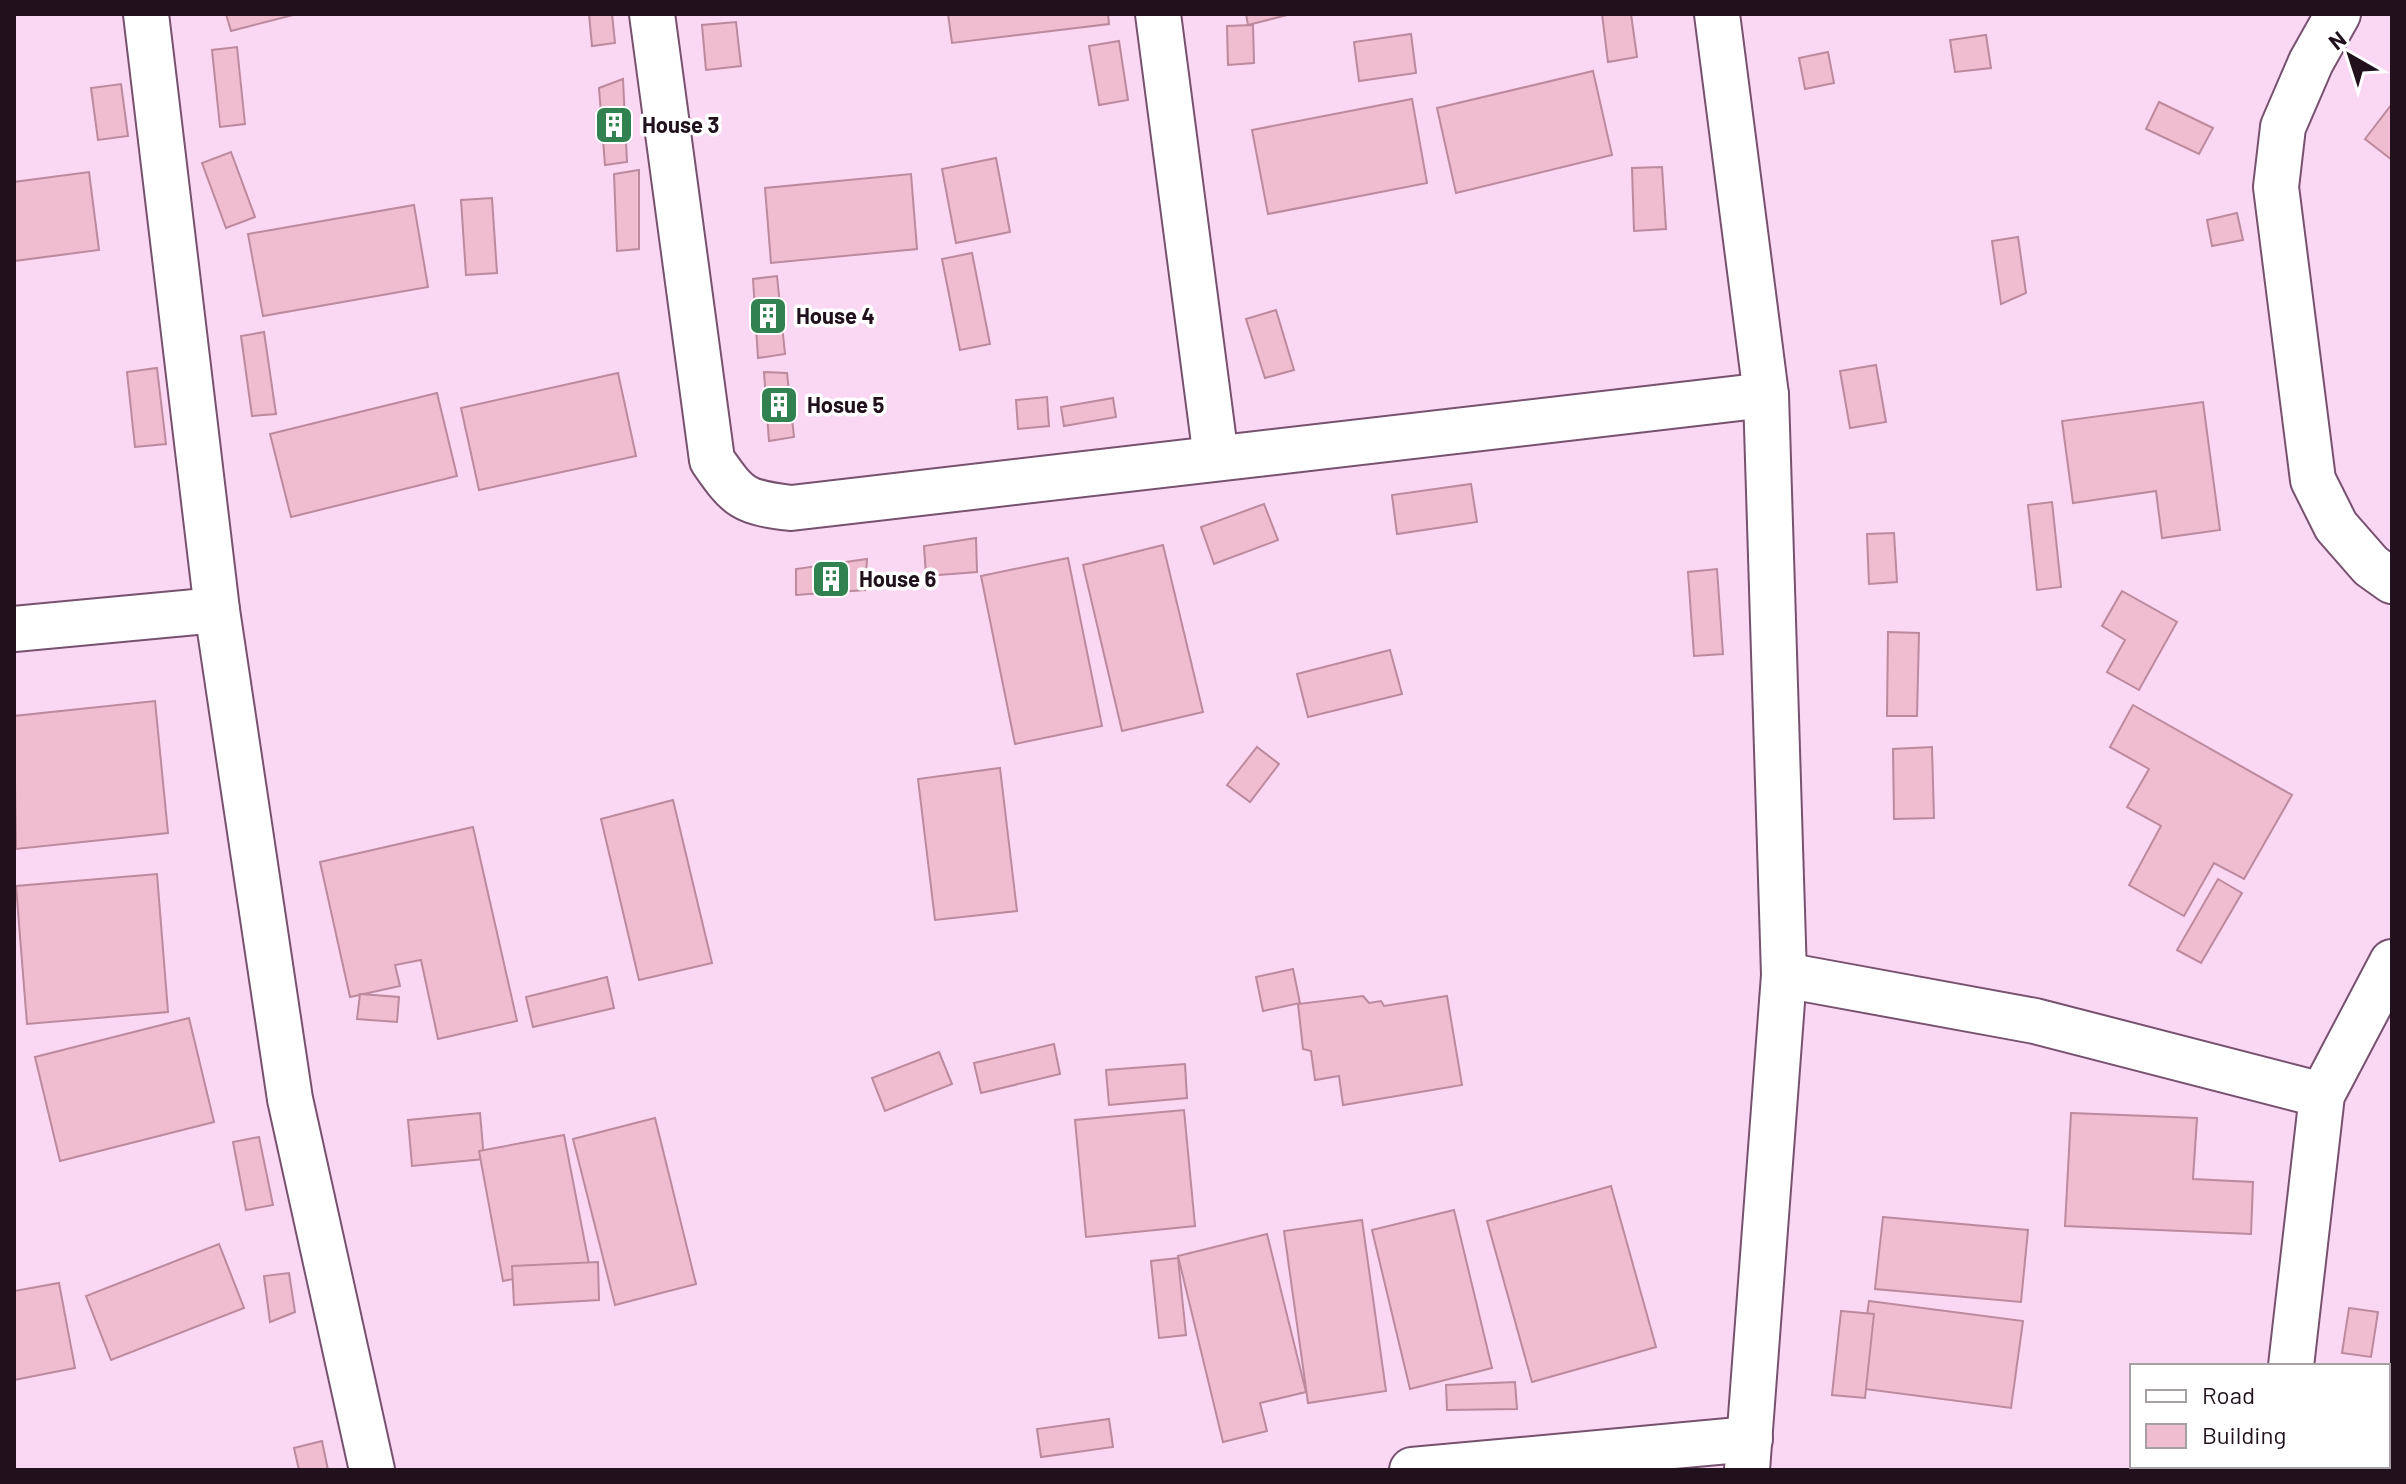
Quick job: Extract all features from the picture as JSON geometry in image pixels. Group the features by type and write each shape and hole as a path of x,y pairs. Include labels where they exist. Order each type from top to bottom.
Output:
{"street":[{"path":"146,14 217,610 290,1099 372,1470"},
{"path":"652,14 712,460 732,489 753,503 791,508 1766,395"},
{"path":"1158,14 1216,458"},
{"path":"1412,1470 1748,1455 1784,975 1766,395 1717,14"},
{"path":"2338,14 2311,62 2283,127 2276,187 2313,480 2336,526 2371,566 2392,581"},
{"path":"14,629 217,610"},
{"path":"2291,1364 2322,1095 2392,962"},
{"path":"1784,975 2035,1021 2322,1095"}],"building":[{"path":"226,14 297,14 231,31"},
{"path":"589,14 612,14 615,43 592,46"},
{"path":"948,14 1108,14 1109,24 952,43"},
{"path":"1246,14 1291,14 1248,25"},
{"path":"1602,14 1631,14 1637,57 1608,62"},
{"path":"736,22 741,66 706,70 702,25"},
{"path":"1253,25 1254,63 1228,65 1227,26"},
{"path":"1411,34 1416,73 1359,81 1354,42"},
{"path":"1986,35 1991,68 1955,72 1950,40"},
{"path":"1119,41 1128,100 1099,105 1089,46"},
{"path":"237,47 245,124 220,127 212,50"},
{"path":"1828,52 1834,83 1805,89 1799,58"},
{"path":"1593,71 1612,155 1456,193 1437,108"},
{"name":"House 3","path":"623,79 627,162 605,165 599,88"},
{"path":"121,84 128,136 98,140 91,88"},
{"path":"1412,99 1427,183 1268,214 1252,130"},
{"path":"2159,102 2213,128 2199,154 2146,129"},
{"path":"2392,104 2392,160 2365,139"},
{"path":"231,152 255,217 226,228 202,163"},
{"path":"996,158 1010,232 956,243 942,169"},
{"path":"1662,167 1666,229 1634,231 1632,168"},
{"path":"639,170 639,249 617,251 614,174"},
{"path":"89,172 99,250 14,261 14,182"},
{"path":"911,174 917,249 771,263 765,188"},
{"path":"492,198 497,273 466,275 461,200"},
{"path":"414,205 428,287 263,316 248,234"},
{"path":"2237,213 2243,240 2212,246 2207,220"},
{"path":"2018,237 2026,293 2001,304 1992,241"},
{"path":"972,253 990,344 960,350 942,259"},
{"name":"House 4","path":"777,276 785,354 758,358 753,279"},
{"path":"1276,310 1294,370 1265,378 1246,319"},
{"path":"264,332 276,414 252,416 241,336"},
{"path":"1876,365 1886,422 1850,428 1840,371"},
{"path":"157,368 166,444 135,447 127,372"},
{"name":"Hosue 5","path":"764,372 787,373 794,437 769,441"},
{"path":"618,373 636,456 479,490 461,408"},
{"path":"437,393 457,476 291,517 270,434"},
{"path":"1047,397 1049,426 1018,429 1016,400"},
{"path":"1113,398 1116,417 1064,426 1061,407"},
{"path":"2203,402 2220,530 2162,538 2156,491 2073,503 2062,421"},
{"path":"1471,484 1477,522 1397,534 1392,495"},
{"path":"2052,502 2061,587 2037,590 2028,505"},
{"path":"1264,504 1278,540 1214,564 1201,527"},
{"path":"1894,533 1897,582 1869,584 1867,534"},
{"path":"976,538 977,572 926,576 924,546"},
{"path":"1163,545 1203,712 1122,731 1083,565"},
{"path":"1068,558 1102,726 1015,744 981,576"},
{"name":"House 6","path":"867,559 865,590 796,595 796,569"},
{"path":"1717,569 1723,654 1694,656 1688,572"},
{"path":"2122,591 2177,622 2139,690 2107,672 2125,640 2102,626"},
{"path":"1888,632 1919,633 1917,716 1887,716"},
{"path":"1390,650 1402,694 1308,717 1297,674"},
{"path":"155,701 168,833 16,849 14,716"},
{"path":"2133,705 2292,795 2244,879 2214,863 2184,916 2129,885 2161,826 2127,807 2149,769 2110,747"},
{"path":"1257,747 1279,764 1250,802 1227,785"},
{"path":"1932,747 1934,818 1894,819 1893,749"},
{"path":"1000,768 1017,911 935,920 918,779"},
{"path":"673,800 712,963 639,980 601,819"},
{"path":"473,827 517,1021 438,1039 421,960 395,965 400,986 350,997 320,862"},
{"path":"157,874 168,1012 27,1024 16,886"},
{"path":"2218,879 2242,893 2201,963 2177,950"},
{"path":"1293,969 1300,1003 1263,1011 1256,977"},
{"path":"607,977 614,1008 533,1027 526,997"},
{"path":"360,994 399,997 397,1022 357,1019"},
{"path":"1363,996 1369,1003 1381,1001 1384,1006 1447,996 1462,1085 1343,1105 1339,1076 1315,1080 1311,1051 1303,1049 1298,1004"},
{"path":"189,1018 214,1122 60,1161 35,1057"},
{"path":"1054,1044 1060,1074 981,1093 974,1063"},
{"path":"939,1052 952,1084 885,1111 872,1078"},
{"path":"1185,1064 1187,1098 1109,1105 1106,1070"},
{"path":"1184,1110 1195,1226 1086,1237 1075,1120"},
{"path":"480,1113 484,1159 412,1166 408,1120"},
{"path":"2071,1113 2197,1118 2193,1179 2253,1182 2251,1234 2065,1226"},
{"path":"655,1118 696,1284 615,1305 573,1139"},
{"path":"564,1135 589,1264 503,1281 479,1151"},
{"path":"259,1137 273,1205 246,1210 233,1142"},
{"path":"1611,1186 1656,1347 1532,1382 1487,1221"},
{"path":"1454,1210 1492,1368 1410,1389 1372,1230"},
{"path":"1883,1217 2028,1230 2021,1302 1875,1289"},
{"path":"1362,1220 1386,1391 1308,1403 1284,1231"},
{"path":"1267,1234 1306,1392 1260,1403 1267,1431 1223,1442 1178,1256"},
{"path":"219,1244 244,1308 111,1360 86,1296"},
{"path":"1178,1258 1186,1335 1159,1338 1151,1261"},
{"path":"598,1262 599,1300 514,1305 512,1266"},
{"path":"289,1273 295,1312 270,1322 264,1276"},
{"path":"59,1283 75,1368 14,1380 14,1291"},
{"path":"1869,1301 2023,1321 2011,1408 1857,1388"},
{"path":"2349,1308 2378,1312 2371,1357 2342,1353"},
{"path":"1841,1311 1874,1314 1865,1398 1832,1395"},
{"path":"1515,1382 1517,1409 1447,1410 1446,1385"},
{"path":"1109,1419 1113,1447 1041,1457 1037,1429"},
{"path":"322,1441 328,1470 299,1470 294,1448"}],"place":[{"name":"House 3","path":"614,125"},
{"name":"House 4","path":"768,316"},
{"name":"Hosue 5","path":"779,405"},
{"name":"House 6","path":"831,579"}]}
